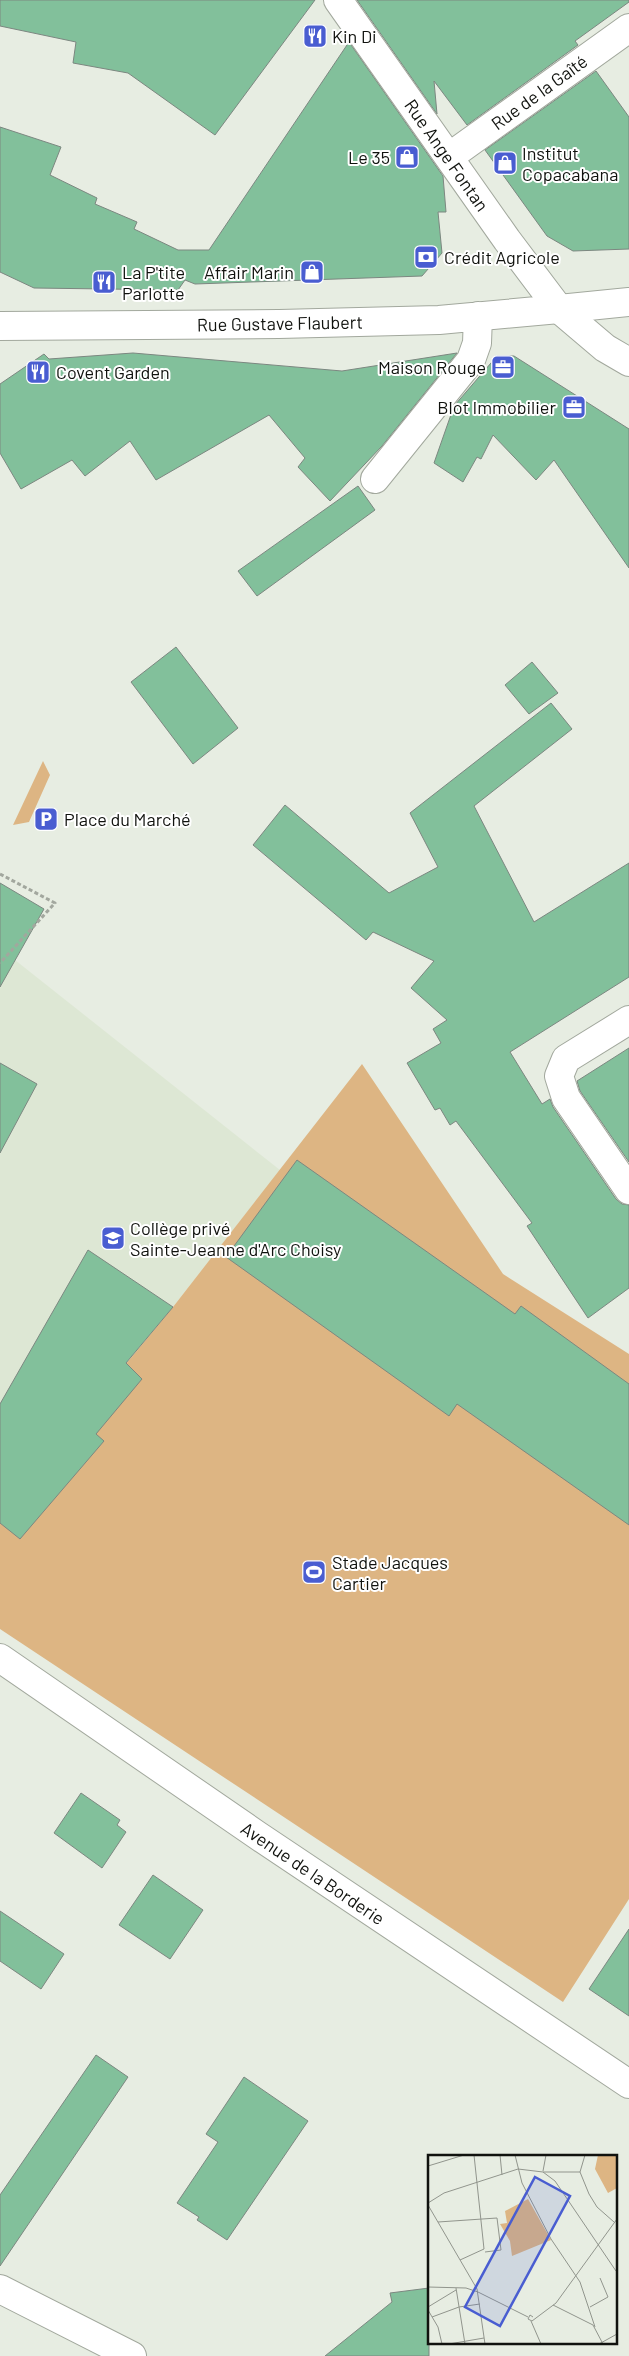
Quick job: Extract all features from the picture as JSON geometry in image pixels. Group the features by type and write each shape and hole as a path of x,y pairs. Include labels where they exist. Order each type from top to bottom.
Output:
{"street":[{"name":"Rue Ange Fontan","path":"338,0 507,240 559,309 605,348 629,362"},
{"name":"Rue de la Gaîté","path":"449,157 629,28"},
{"name":"Rue Gustave Flaubert","path":"0,326 279,324 478,316 629,302"},
{"path":"375,479 471,360 477,343 478,316"},
{"path":"629,1020 566,1059 559,1076 566,1098 629,1190"},
{"name":"Avenue de la Borderie","path":"0,1658 265,1840 629,2084"},
{"path":"0,2289 132,2356"}],"path":[{"path":"0,874 55,903 0,963"}],"shaded area":[{"path":"43,761 50,775 29,822 13,825"},
{"name":"Collège privé Sainte-Jeanne d'Arc Choisy","path":"15,960 280,1170 173,1307 0,1516 0,978"},
{"name":"Stade Jacques Cartier","path":"362,1064 503,1274 629,1354 629,1899 563,2002 0,1629 0,1516 173,1307"}],"building":[{"path":"0,0 315,0 215,135 128,73 73,63 76,42 0,26"},
{"path":"357,0 629,0 629,2 575,41 578,45 467,125 434,81 437,114"},
{"path":"349,42 443,176 446,212 438,212 442,253 422,276 195,284 185,280 178,290 34,288 0,272 0,127 61,147 50,175 97,198 95,204 137,222 134,229 178,250 209,250"},
{"path":"596,71 629,117 629,249 573,251 547,236 485,150"},
{"path":"133,353 342,371 457,353 382,446 330,501 298,467 305,458 269,415 156,480 130,441 85,476 72,460 21,489 0,453 0,384 44,354 49,359"},
{"path":"497,356 514,356 629,429 629,568 554,460 536,480 493,435 481,459 477,457 463,482 434,463 454,406"},
{"path":"358,486 375,510 257,596 238,571"},
{"path":"176,647 238,728 193,764 131,682"},
{"path":"532,662 558,693 529,714 505,685"},
{"path":"551,703 572,729 474,806 534,922 629,863 629,977 510,1052 542,1104 550,1099 553,1107 616,1199 622,1204 629,1205 629,1288 588,1318 527,1226 532,1223 456,1121 450,1125 440,1108 435,1110 407,1063 441,1043 433,1029 447,1020 411,988 434,961 373,932 366,940 253,845 285,805 389,893 438,867 410,813"},
{"path":"0,883 44,909 0,987"},
{"path":"629,1048 629,1162 580,1091 577,1081"},
{"path":"0,1063 37,1084 0,1153"},
{"path":"297,1160 515,1314 521,1306 629,1384 629,1525 457,1404 449,1416 226,1257"},
{"path":"88,1250 173,1307 126,1363 142,1379 96,1434 104,1441 20,1539 0,1523 0,1404"},
{"path":"81,1793 120,1820 117,1825 126,1832 102,1868 54,1833"},
{"path":"153,1875 203,1910 170,1959 119,1925"},
{"path":"0,1911 64,1954 41,1989 0,1961"},
{"path":"629,1929 629,2016 589,1989"},
{"path":"96,2055 128,2077 0,2266 0,2195"},
{"path":"244,2077 308,2121 227,2240 197,2220 199,2217 177,2203 218,2142 206,2134"},
{"path":"428,2288 429,2356 325,2356 392,2302 390,2293"}],"place":[{"name":"Kin Di","path":"315,36"},
{"name":"Le 35","path":"407,157"},
{"name":"Institut Copacabana","path":"505,163"},
{"name":"Crédit Agricole","path":"426,257"},
{"name":"Affair Marin","path":"312,272"},
{"name":"La P'tite Parlotte","path":"104,282"},
{"name":"Maison Rouge","path":"503,367"},
{"name":"Covent Garden","path":"38,372"},
{"name":"Blot Immobilier","path":"574,407"},
{"name":"Place du Marché","path":"46,819"},
{"name":"Collège privé Sainte-Jeanne d'Arc Choisy","path":"113,1238"},
{"name":"Stade Jacques Cartier","path":"314,1572"}]}
